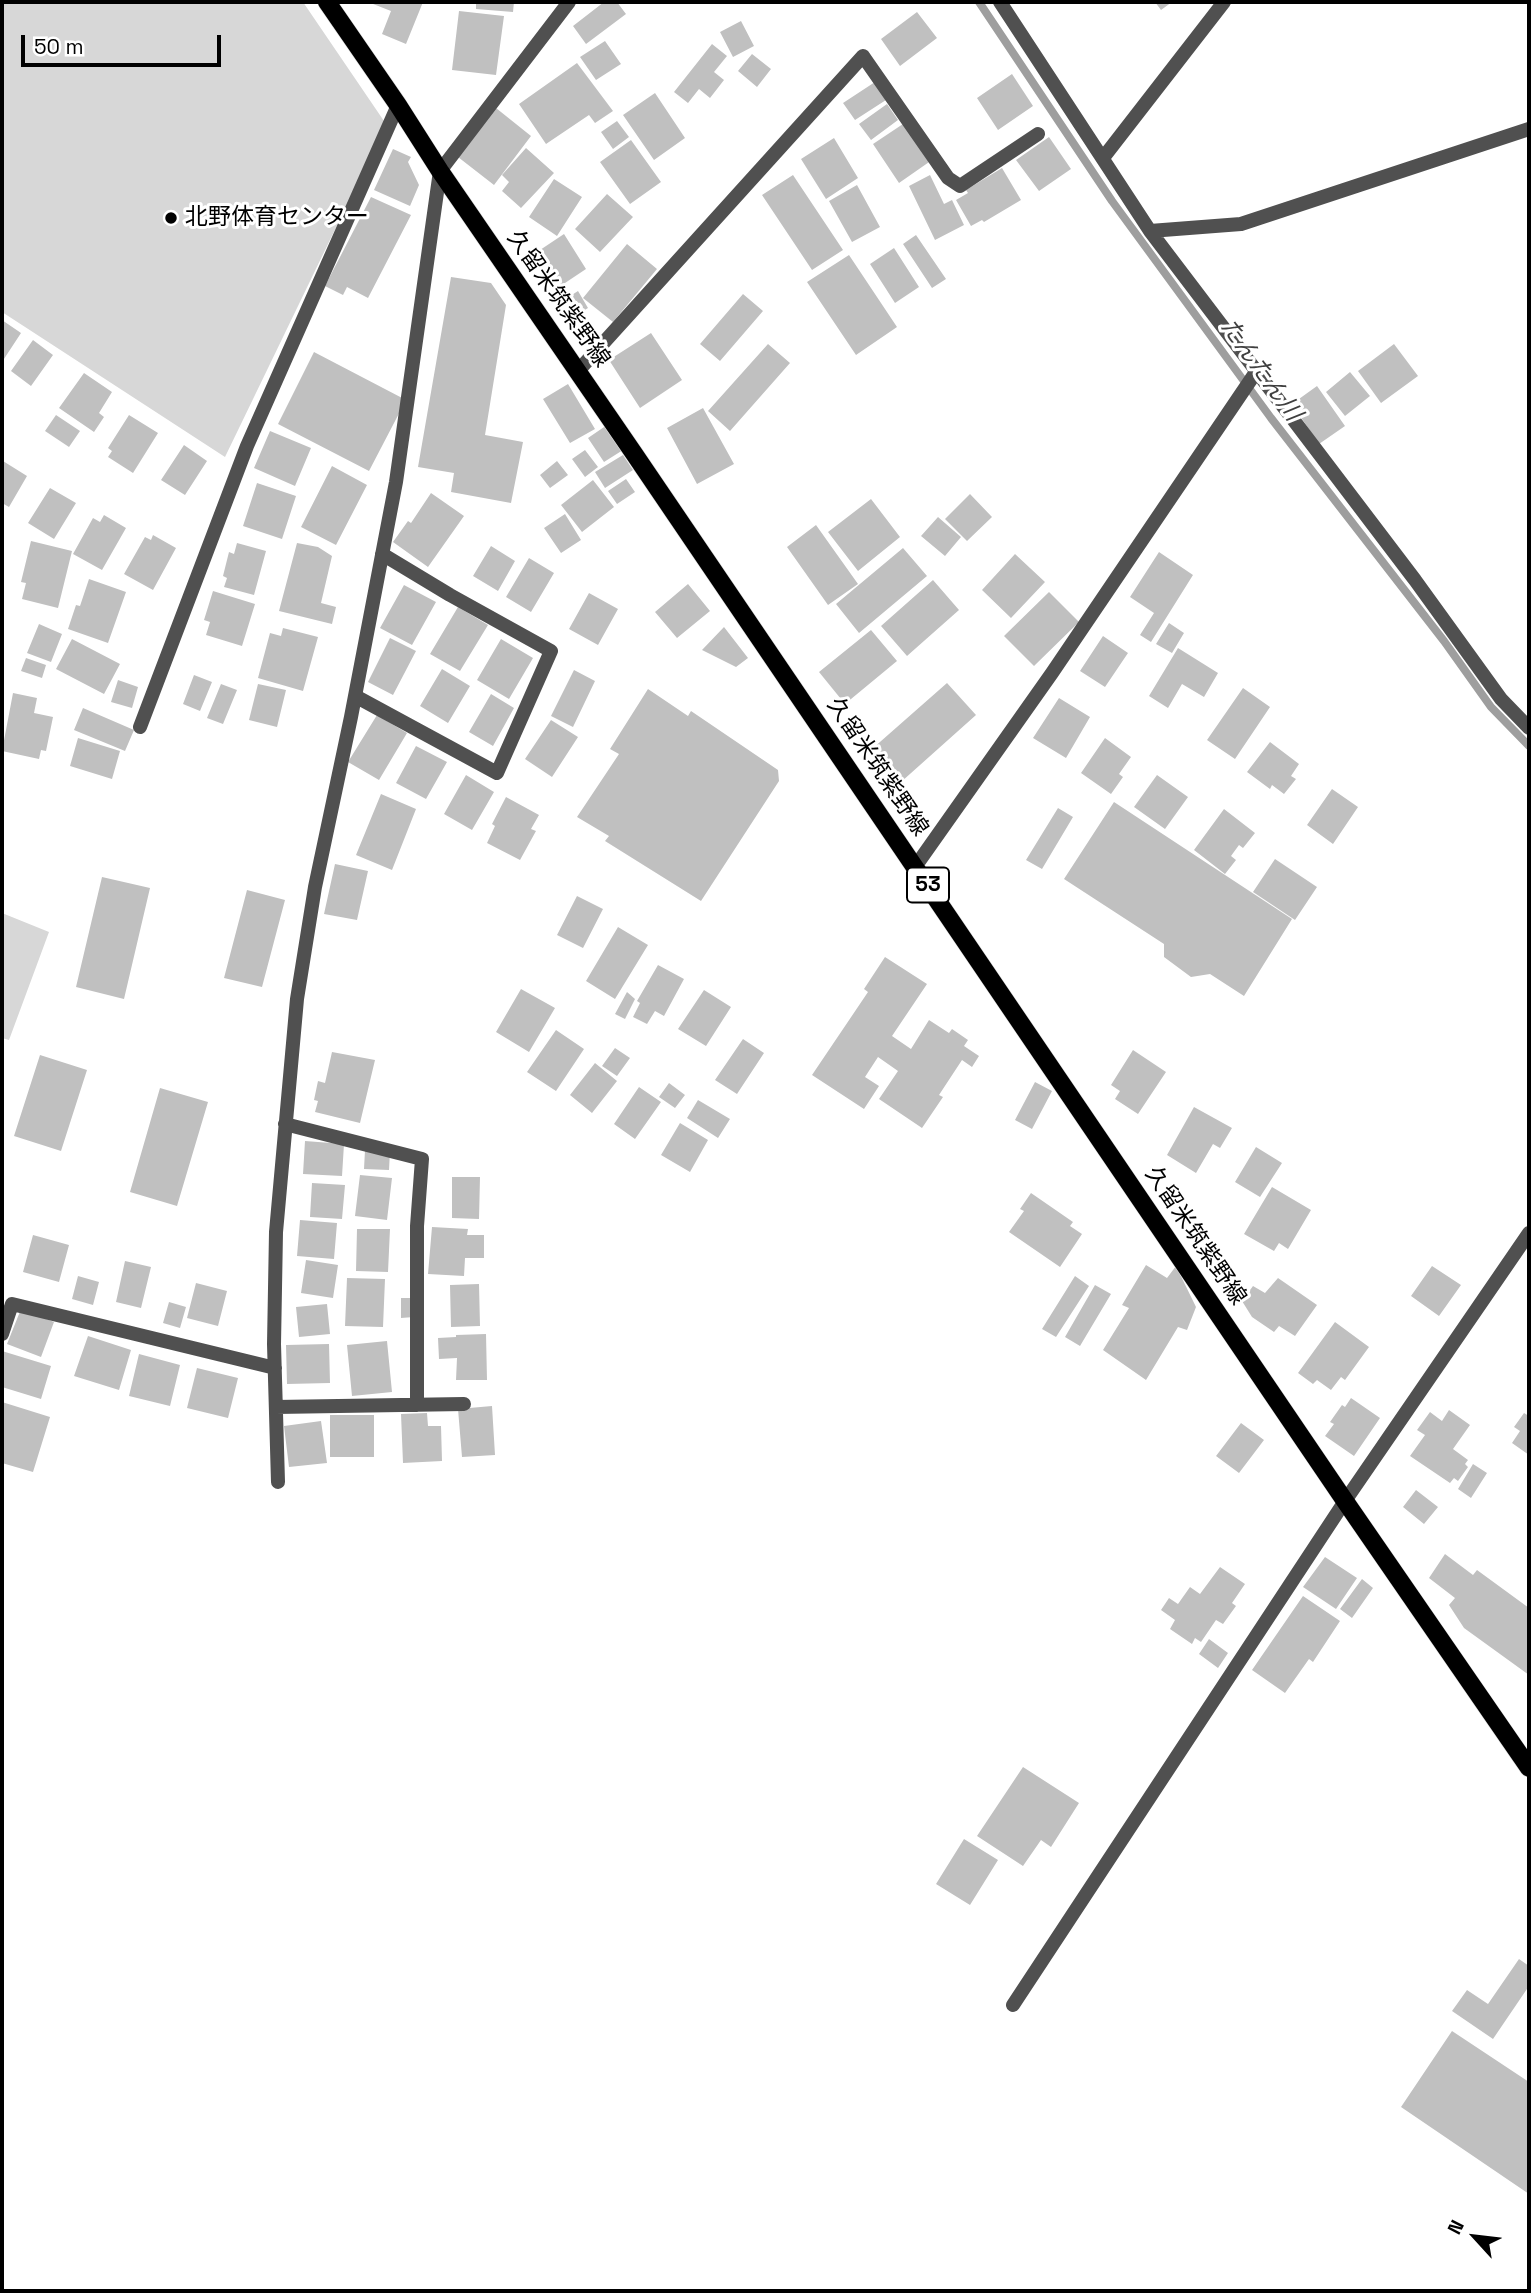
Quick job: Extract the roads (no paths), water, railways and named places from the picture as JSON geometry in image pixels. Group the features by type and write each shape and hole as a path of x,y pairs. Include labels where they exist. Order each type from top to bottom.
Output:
{"main road":[{"name":"久留米筑紫野線","path":"327,2 1529,1768"}],"street":[{"path":"278,1482 276,1232 299,986 315,887 396,482 440,171 569,2"},
{"path":"1000,2 1150,231 1415,580 1501,699 1529,728"},
{"path":"1103,158 1224,2"},
{"path":"578,371 863,56 948,178 960,186 1038,134"},
{"path":"140,727 247,446 398,105"},
{"path":"1150,231 1241,224 1529,129"},
{"path":"915,867 1052,673 1256,372"},
{"path":"355,696 497,773 551,651 383,554"},
{"path":"285,1124 422,1158 417,1226 417,1405"},
{"path":"1013,2005 1345,1501 1529,1233"},
{"path":"2,1334 12,1304 275,1368"},
{"path":"276,1407 464,1404"}],"waterway":[{"name":"たんたん川","path":"979,2 1112,201 1271,418 1444,641 1491,707 1529,746"}],"place":[{"name":"北野体育センター","path":"171,218"}]}
